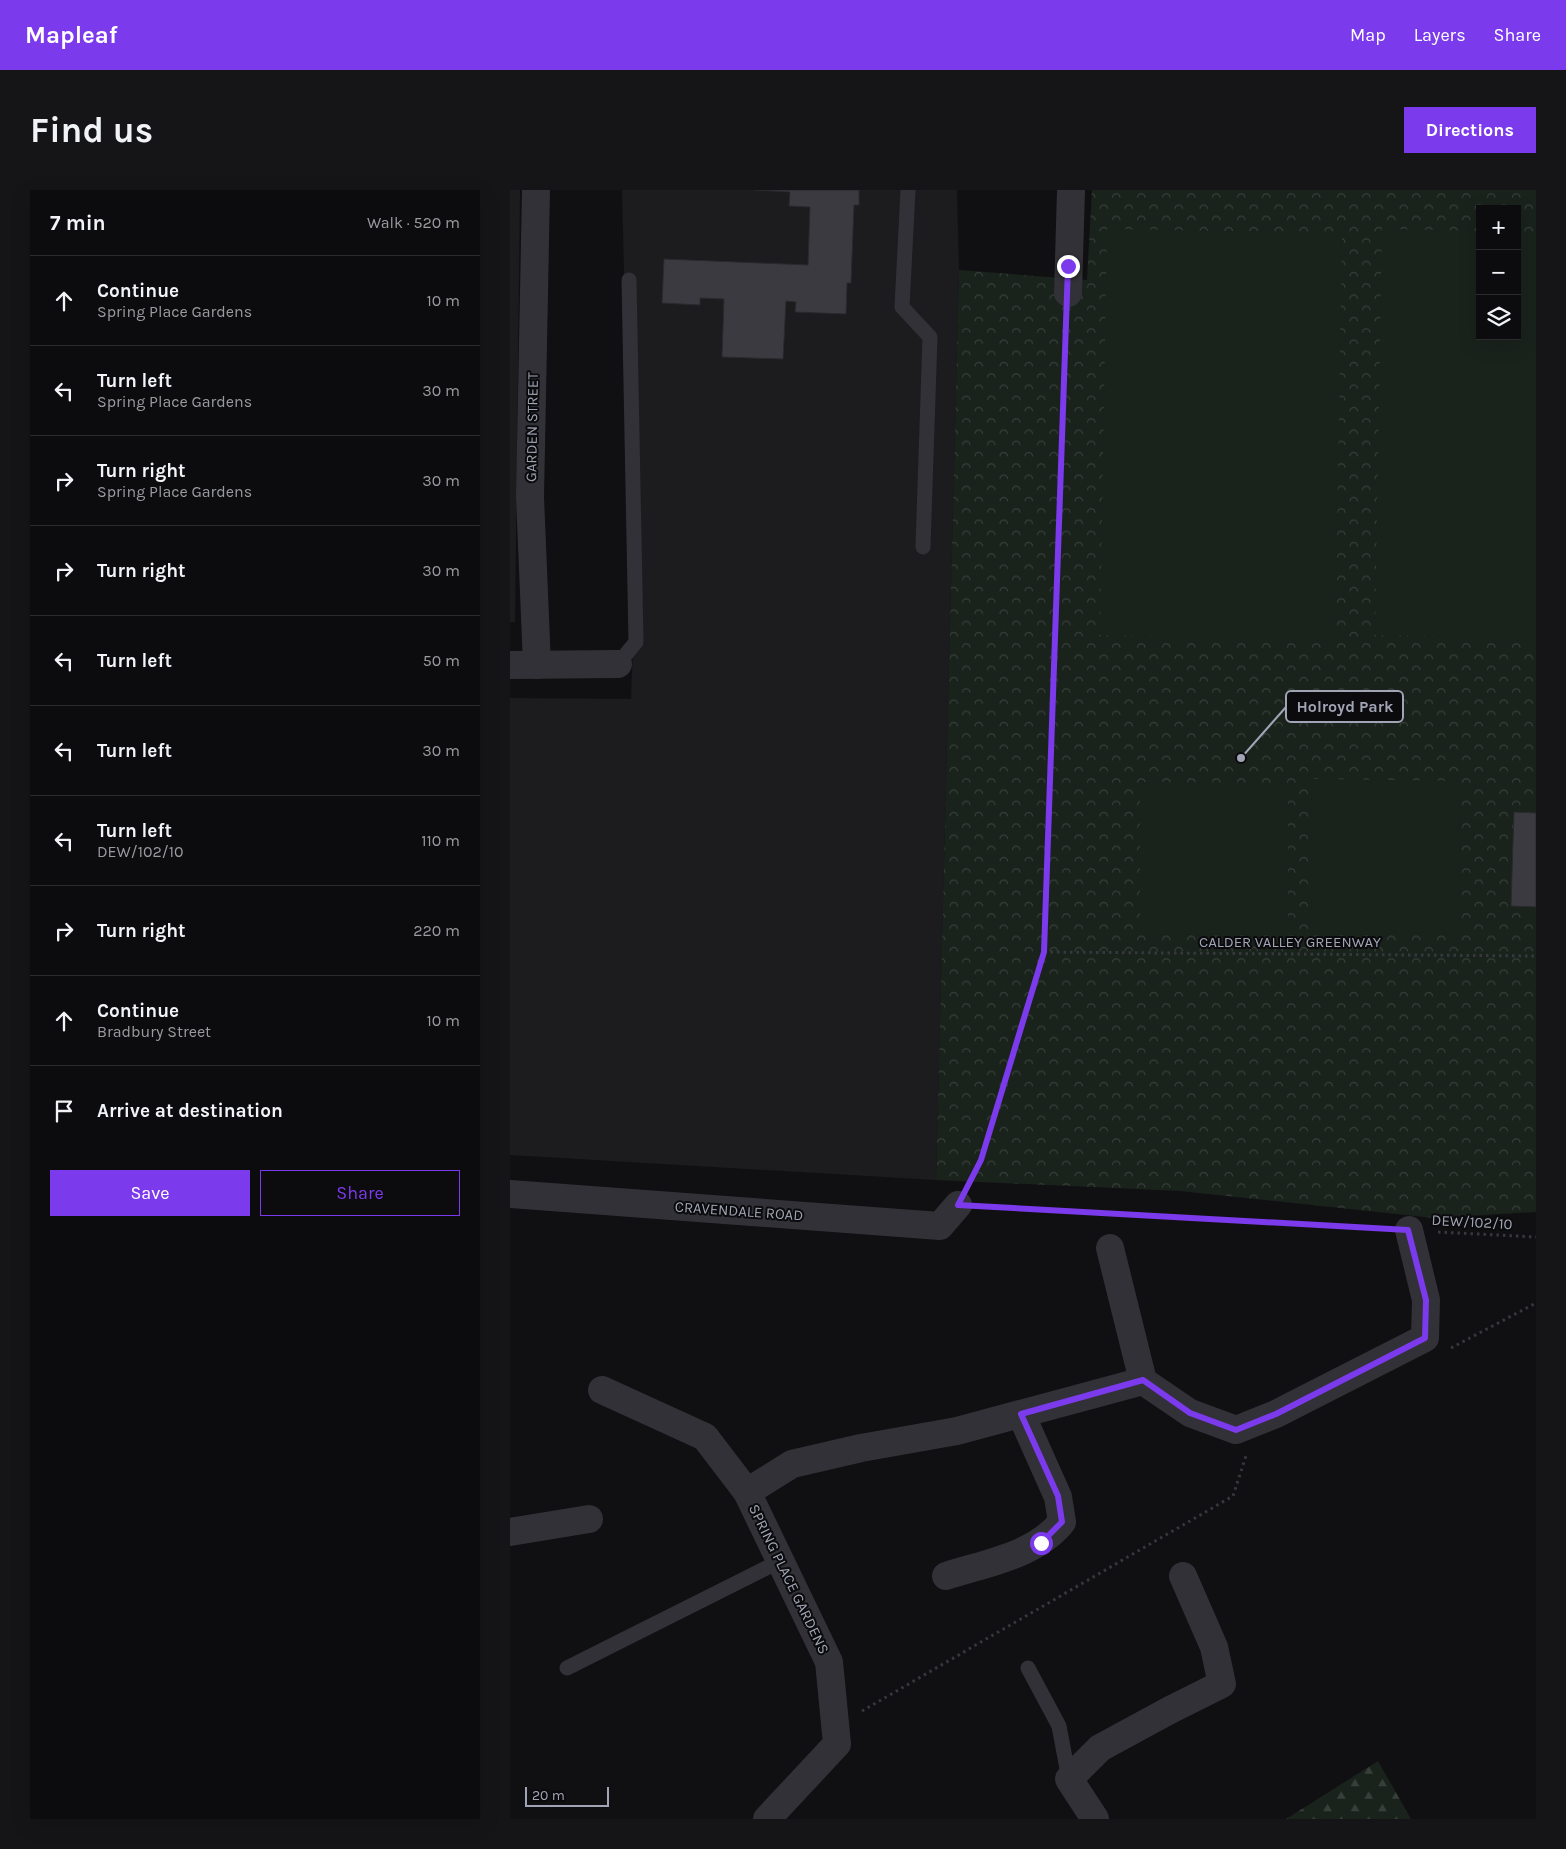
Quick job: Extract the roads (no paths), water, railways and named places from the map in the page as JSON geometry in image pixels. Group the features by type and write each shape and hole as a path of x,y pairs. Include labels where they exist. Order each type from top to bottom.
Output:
{"street":[{"name":"GARDEN STREET","path":"536,190 530,497 537,665"},
{"path":"1068,293 1071,190"},
{"path":"510,665 618,664"},
{"name":"CRAVENDALE ROAD","path":"510,1194 940,1226 958,1205"},
{"path":"1110,1248 1143,1380 1190,1413 1236,1430 1276,1414 1425,1338 1426,1300 1408,1230"},
{"name":"SPRING PLACE GARDENS","path":"747,1492 792,1464 861,1448 957,1431 1143,1380"},
{"name":"SPRING PLACE GARDENS","path":"602,1390 705,1437 747,1492 829,1662 837,1744 767,1819"},
{"path":"946,1576 1018,1553 1041,1543 1062,1522 1058,1496 1021,1414"},
{"path":"510,1532 589,1519"},
{"path":"1095,1819 1069,1779 1100,1748 1222,1684 1214,1647 1183,1576"}],"lane":[{"path":"908,190 902,307 930,338 923,548"},
{"path":"618,664 636,642 629,280"},
{"path":"567,1668 780,1561"},
{"path":"1028,1668 1059,1726 1069,1779"}],"place":[{"name":"Holroyd Park","path":"1241,758"}]}
